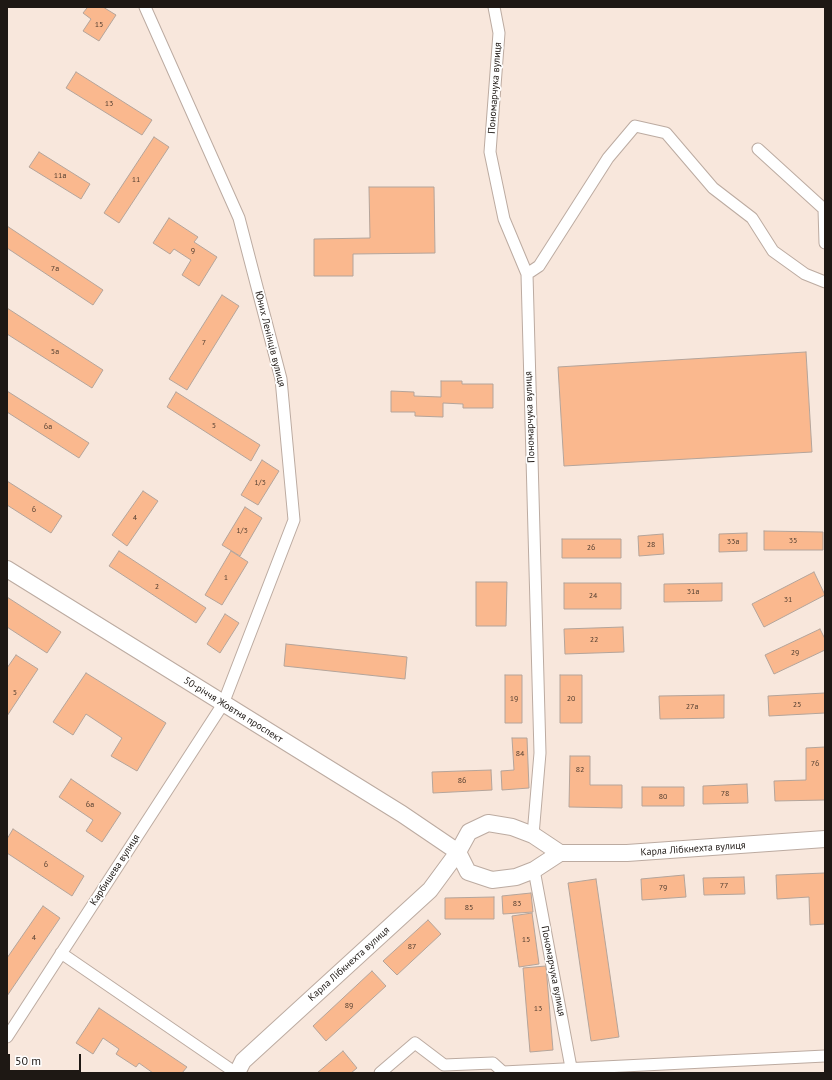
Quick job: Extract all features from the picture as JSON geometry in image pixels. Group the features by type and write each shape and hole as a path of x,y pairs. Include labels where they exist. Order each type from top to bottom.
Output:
{"street":[{"name":"Юних Ленінців вулиця","path":"145,7 239,218 281,379 294,520 223,704"},
{"name":"Пономарчука вулиця","path":"494,7 499,33 490,152 504,219 527,274 540,753 533,835"},
{"path":"527,274 539,266 608,158 635,126 666,133 713,188 752,218 773,251 805,274 825,282"},
{"path":"758,149 825,210 825,244"},
{"name":"50-річчя Жовтня проспект","path":"7,569 402,814 458,852"},
{"name":"Карбишева вулиця","path":"7,1037 223,704"},
{"name":"Карла Лібкнехта вулиця","path":"236,1073 242,1061 430,890 458,852 469,832 488,823 512,827 533,835 560,853 628,853 825,839"},
{"path":"458,852 468,872 492,880 516,877 534,870 560,853"},
{"name":"Пономарчука вулиця","path":"534,870 572,1071"},
{"path":"61,953 236,1073"},
{"path":"380,1073 415,1043 444,1065 493,1063 503,1072 572,1071 825,1056"}],"building":[{"path":"85,7 103,7 116,15 99,41 83,31 91,19 83,13 87,8"},
{"path":"76,72 152,120 142,135 66,88"},
{"path":"154,137 169,147 119,223 104,213"},
{"path":"39,152 90,184 81,199 29,167"},
{"path":"369,187 434,187 435,253 353,254 353,276 314,276 314,239 370,238"},
{"path":"169,218 198,237 194,242 217,257 199,286 182,275 191,260 174,249 170,254 153,243"},
{"path":"7,226 103,290 93,305 7,248"},
{"path":"222,295 239,306 187,390 169,379"},
{"path":"7,308 103,370 92,388 7,334"},
{"path":"806,352 812,452 564,466 558,367"},
{"path":"441,381 462,381 462,384 493,384 493,408 463,408 463,404 443,403 443,417 415,416 415,412 391,412 391,391 414,392 414,396 441,397"},
{"path":"7,391 89,443 79,458 7,412"},
{"path":"176,392 260,445 251,461 167,407"},
{"path":"262,460 279,471 258,505 241,495"},
{"path":"7,481 62,516 51,533 7,505"},
{"path":"143,491 158,501 127,546 112,535"},
{"path":"245,507 262,518 240,556 222,545"},
{"path":"764,531 823,532 823,550 764,550"},
{"path":"747,533 747,551 719,552 719,534"},
{"path":"663,534 664,554 639,556 638,536"},
{"path":"562,539 621,539 621,558 562,558"},
{"path":"119,551 206,608 196,623 109,566"},
{"path":"231,551 248,562 222,605 205,595"},
{"path":"814,572 825,595 764,627 752,604"},
{"path":"476,582 507,582 506,626 476,626"},
{"path":"564,583 621,583 621,609 564,609"},
{"path":"722,583 722,601 664,602 664,584"},
{"path":"7,597 61,632 47,653 7,627"},
{"path":"225,614 239,623 220,653 207,644"},
{"path":"623,627 624,652 565,654 564,629"},
{"path":"820,629 825,639 825,650 774,674 765,655"},
{"path":"286,644 407,657 405,679 284,666"},
{"path":"16,655 38,669 7,716 7,668"},
{"path":"86,673 166,723 137,771 111,756 122,738 86,714 73,735 53,722"},
{"path":"505,675 522,675 522,723 505,723"},
{"path":"560,675 582,675 582,723 560,723"},
{"path":"825,693 825,713 769,716 768,696"},
{"path":"724,695 724,718 660,719 659,696"},
{"path":"512,738 527,738 529,788 502,790 501,771 514,770"},
{"path":"825,747 825,800 775,801 774,781 806,780 806,748"},
{"path":"570,756 590,756 590,785 622,785 622,808 569,807"},
{"path":"491,770 492,790 433,793 432,772"},
{"path":"71,779 121,813 102,842 86,831 93,820 59,797"},
{"path":"747,784 748,803 703,804 703,786"},
{"path":"642,787 684,787 684,806 642,806"},
{"path":"13,829 84,876 72,896 7,853 7,839"},
{"path":"825,873 825,924 810,925 809,897 777,899 776,875"},
{"path":"684,875 686,897 642,900 641,879"},
{"path":"744,877 745,894 704,895 703,878"},
{"path":"596,879 619,1037 591,1041 568,883"},
{"path":"531,893 533,912 503,914 502,896"},
{"path":"494,897 494,919 445,919 445,898"},
{"path":"43,906 60,918 7,996 7,958"},
{"path":"532,913 539,964 519,967 512,916"},
{"path":"428,920 441,934 397,975 383,961"},
{"path":"546,966 553,1050 530,1052 523,968"},
{"path":"372,971 386,986 326,1041 313,1026"},
{"path":"99,1008 187,1067 182,1073 153,1073 139,1063 136,1067 116,1054 119,1049 103,1038 93,1054 76,1043"},
{"path":"343,1051 357,1068 351,1073 317,1073"},
{"path":"622,1068 623,1073 601,1073 601,1071"}]}
